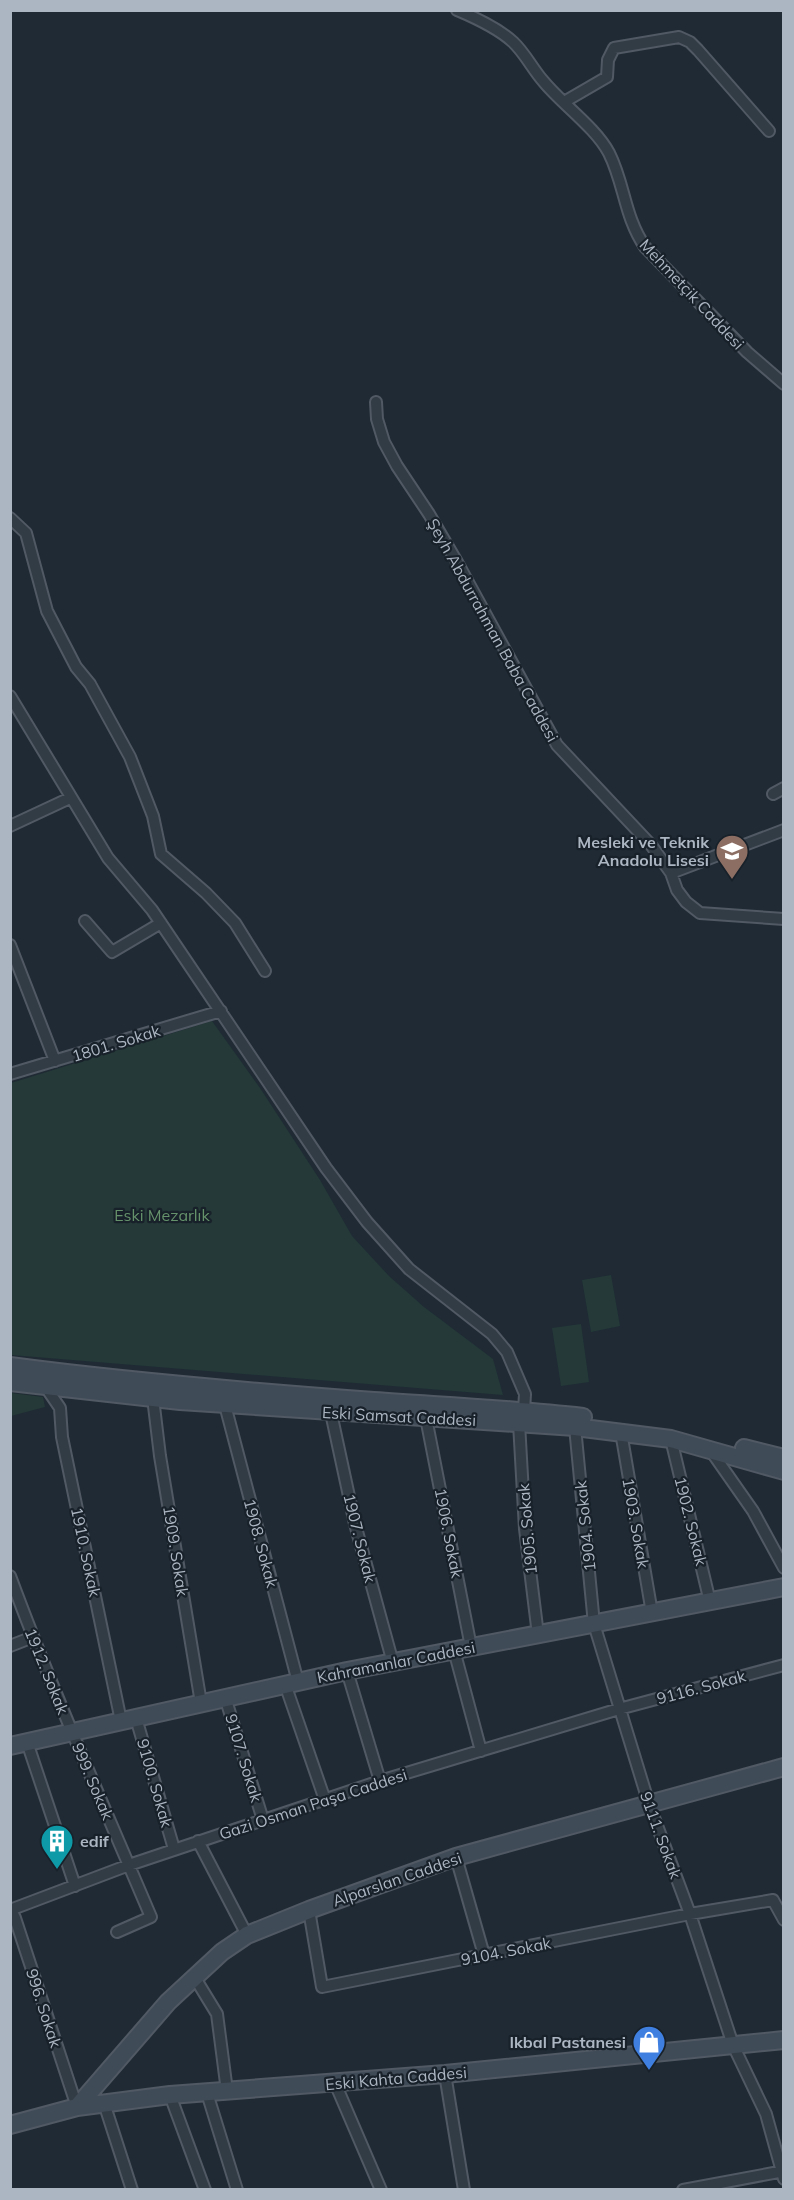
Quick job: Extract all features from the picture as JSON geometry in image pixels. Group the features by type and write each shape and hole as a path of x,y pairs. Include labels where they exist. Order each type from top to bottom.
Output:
{"street":[{"name":"Mehmetçik Caddesi","path":"457,10 485,23 513,42 545,84 607,150 619,175 634,231 645,247 747,352 783,384"},
{"path":"564,102 607,77 608,60 614,48 679,37 690,42 698,50 769,131"},
{"name":"Şeyh Abdurrahman Baba Caddesi","path":"376,402 377,418 384,442 457,562 554,739 651,845 671,873 677,891 686,902 700,913 783,919"},
{"path":"10,518 26,533 47,611 76,667 90,684 130,757 153,816 161,854 206,893 235,923 265,971"},
{"name":"1905. Sokak","path":"10,696 108,858 161,923 326,1168 366,1222 408,1269 492,1334 507,1352 525,1394 522,1417 525,1528 538,1635"},
{"path":"773,794 783,788"},
{"path":"10,826 70,798"},
{"path":"671,873 783,830"},
{"path":"85,921 112,952 161,923"},
{"path":"10,945 55,1061"},
{"name":"1801. Sokak","path":"10,1074 220,1011"},
{"name":"Eski Samsat Caddesi","path":"10,1366 96,1377 522,1417 575,1427 671,1439 783,1472"},
{"name":"Eski Samsat Caddesi","path":"10,1382 225,1405 331,1413 426,1418 522,1417 614,1420 783,1458"},
{"name":"1910. Sokak","path":"45,1386 60,1408 62,1437 128,1719"},
{"name":"1909. Sokak","path":"153,1398 201,1703"},
{"name":"1908. Sokak","path":"225,1405 291,1683 325,1800"},
{"name":"1907. Sokak","path":"331,1413 355,1524 393,1663"},
{"name":"1906. Sokak","path":"426,1418 471,1647"},
{"name":"1904. Sokak","path":"575,1427 594,1624"},
{"name":"1903. Sokak","path":"621,1432 652,1613"},
{"name":"1902. Sokak","path":"671,1439 710,1602"},
{"path":"711,1449 753,1511 783,1568"},
{"name":"1912. Sokak","path":"10,1576 71,1731"},
{"name":"Kahramanlar Caddesi","path":"10,1746 347,1671 783,1587"},
{"name":"9111. Sokak","path":"594,1624 649,1804 690,1914 733,2045 766,2114 782,2174"},
{"path":"10,1646 33,1637"},
{"path":"454,1650 481,1751"},
{"name":"9116. Sokak","path":"619,1709 783,1665"},
{"path":"347,1671 380,1781"},
{"name":"9107. Sokak","path":"225,1697 263,1820"},
{"name":"Gazi Osman Paşa Caddesi","path":"11,1910 198,1841 380,1781 619,1709"},
{"name":"9100. Sokak","path":"128,1719 174,1849"},
{"name":"999. Sokak","path":"71,1731 151,1917 117,1932"},
{"path":"27,1742 75,1886"},
{"name":"Alparslan Caddesi","path":"77,2107 168,2002 222,1952 247,1935 456,1857 783,1767"},
{"path":"198,1841 247,1935"},
{"path":"456,1857 484,1955"},
{"name":"9104. Sokak","path":"309,1910 322,1987 690,1914 773,1900 783,1920"},
{"name":"996. Sokak","path":"11,1910 77,2107"},
{"path":"195,1978 217,2014 228,2091"},
{"name":"Eski Kahta Caddesi","path":"10,2125 77,2107 170,2095 445,2074 783,2040"},
{"path":"445,2074 464,2190"},
{"path":"335,2083 381,2190"},
{"path":"207,2093 237,2190"},
{"path":"170,2095 205,2190"},
{"path":"104,2103 132,2190"},
{"path":"683,2190 782,2174"}],"green space":[{"name":"Eski Mezarlık","path":"212,1021 260,1088 320,1180 352,1236 389,1276 424,1307 493,1359 503,1395 11,1355 11,1083"},
{"path":"611,1275 620,1326 591,1332 582,1280"},
{"path":"581,1324 589,1382 561,1386 552,1328"},
{"path":"11,1393 43,1397 45,1407 11,1416"}],"place":[{"name":"Mesleki ve Teknik Anadolu Lisesi","path":"732,880"},
{"name":"edif","path":"57,1870"},
{"name":"Ikbal Pastanesi","path":"649,2071"}]}
